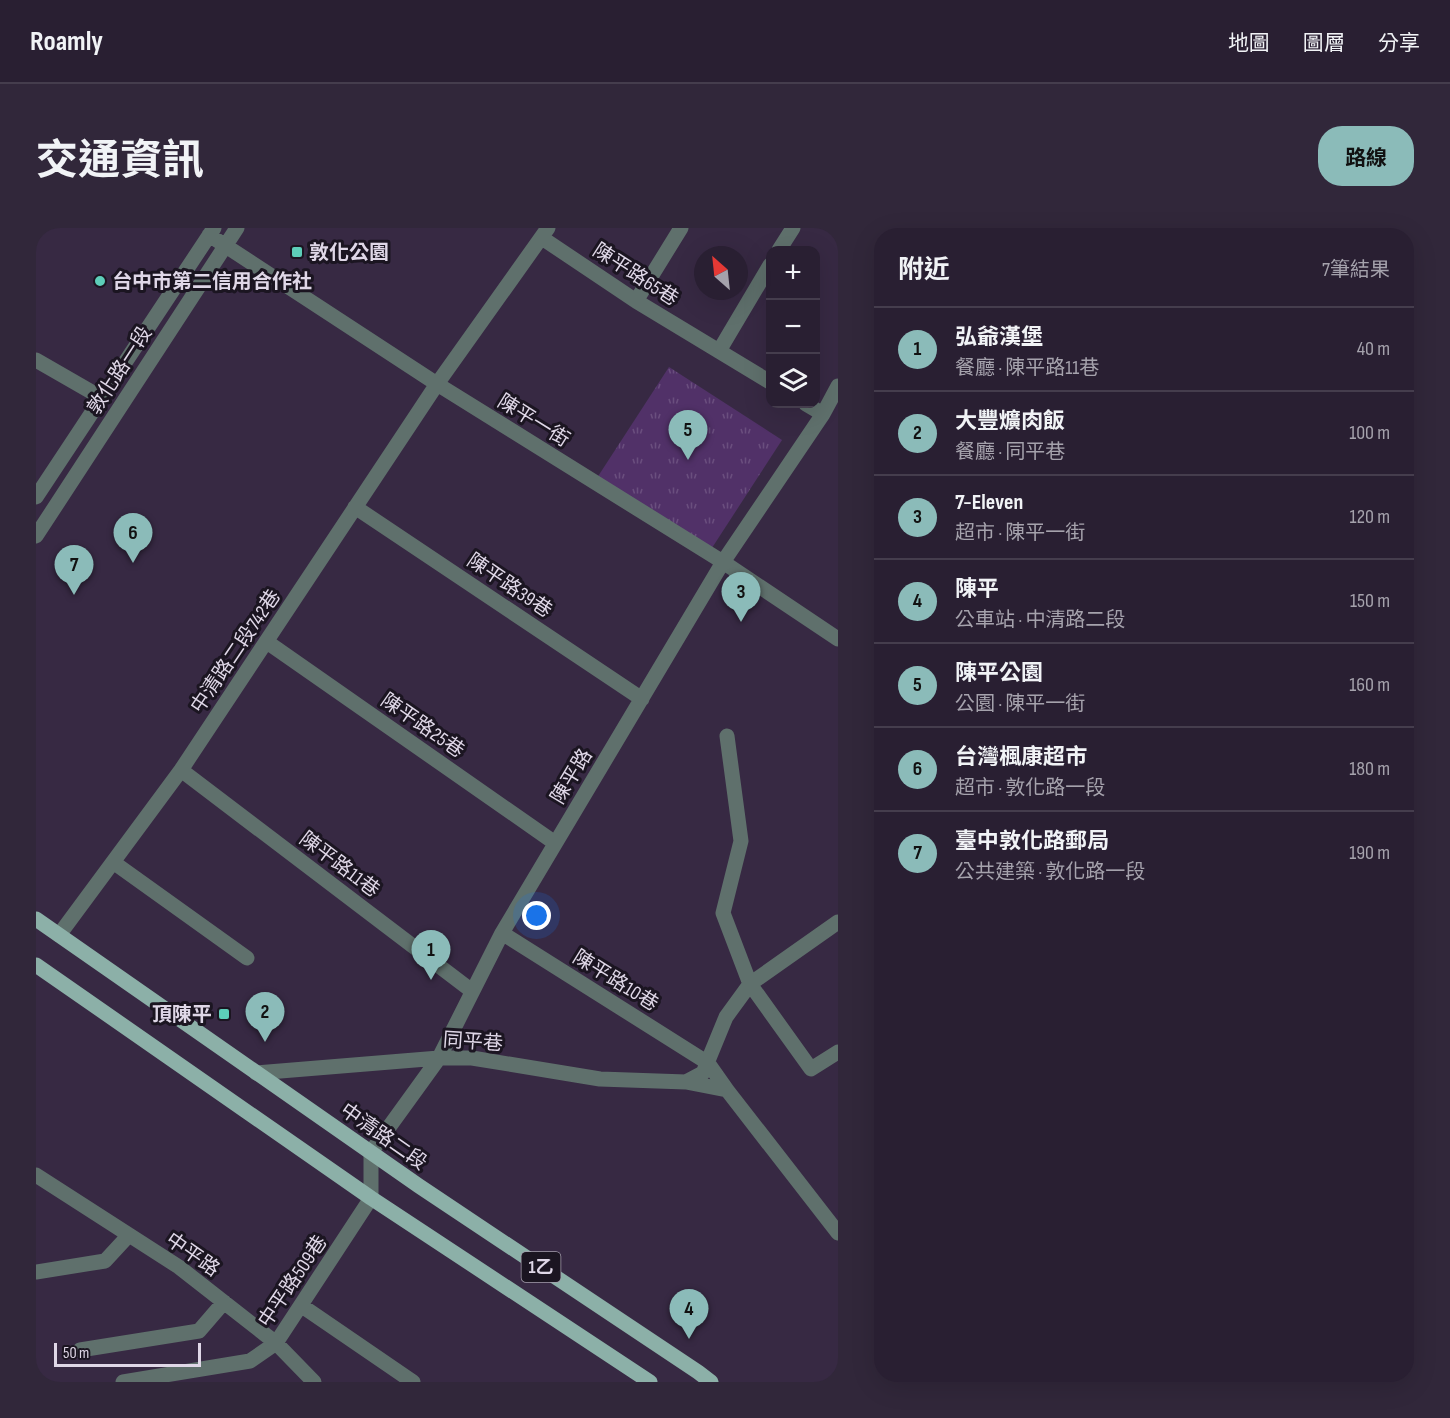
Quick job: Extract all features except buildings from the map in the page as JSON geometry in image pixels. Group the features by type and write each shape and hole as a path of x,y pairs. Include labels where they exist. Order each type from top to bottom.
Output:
{"main road":[{"name":"中清路二段","path":"36,919 371,1152 711,1382"},
{"name":"1乙","path":"36,965 371,1198 650,1382"}],"street":[{"name":"敦化路一段","path":"36,536 237,228"},
{"path":"636,301 681,228"},
{"path":"781,246 792,228"},
{"name":"敦化路一段","path":"36,497 212,232"},
{"name":"陳平一街","path":"212,232 225,246 437,384 723,562 838,639"},
{"name":"陳平路65巷","path":"437,384 545,233 636,301 766,379"},
{"path":"719,351 766,273"},
{"path":"36,360 102,398"},
{"name":"中清路二段742巷","path":"59,935 182,770 437,384"},
{"name":"陳平路","path":"371,1152 439,1058 502,933 555,843 723,562 823,414 838,386"},
{"path":"813,408 823,414"},
{"name":"陳平路39巷","path":"355,507 642,699"},
{"name":"陳平路25巷","path":"267,642 555,843"},
{"path":"727,736 741,841 723,913 750,984 811,1069 838,1052"},
{"name":"陳平路11巷","path":"182,770 472,992"},
{"path":"113,862 247,958"},
{"path":"686,1082 703,1072 726,1017 750,984 838,922"},
{"name":"陳平路10巷","path":"502,933 708,1063"},
{"name":"同平巷","path":"256,1073 439,1058 472,1058 600,1080 686,1082 727,1090"},
{"path":"708,1063 727,1090 832,1214 838,1233"},
{"path":"371,1152 371,1198"},
{"name":"中平路","path":"36,1175 179,1267 276,1343 314,1382"},
{"name":"中平路509巷","path":"123,1382 250,1361 276,1343 371,1198"},
{"path":"36,1272 105,1261 129,1235"},
{"path":"80,1350 199,1331 224,1302"},
{"path":"302,1306 413,1382"}],"green space":[{"path":"669,367 782,440 708,554 595,481"}],"place":[{"name":"敦化公園","path":"297,252"},
{"name":"台中市第二信用合作社","path":"100,281"},
{"name":"陳平公園","path":"688,460"},
{"name":"台灣楓康超市","path":"133,563"},
{"name":"臺中敦化路郵局","path":"74,595"},
{"name":"7-Eleven","path":"741,622"},
{"name":"弘爺漢堡","path":"431,980"},
{"name":"頂陳平","path":"224,1014"},
{"name":"大豐爌肉飯","path":"265,1042"},
{"name":"陳平","path":"689,1339"}]}
